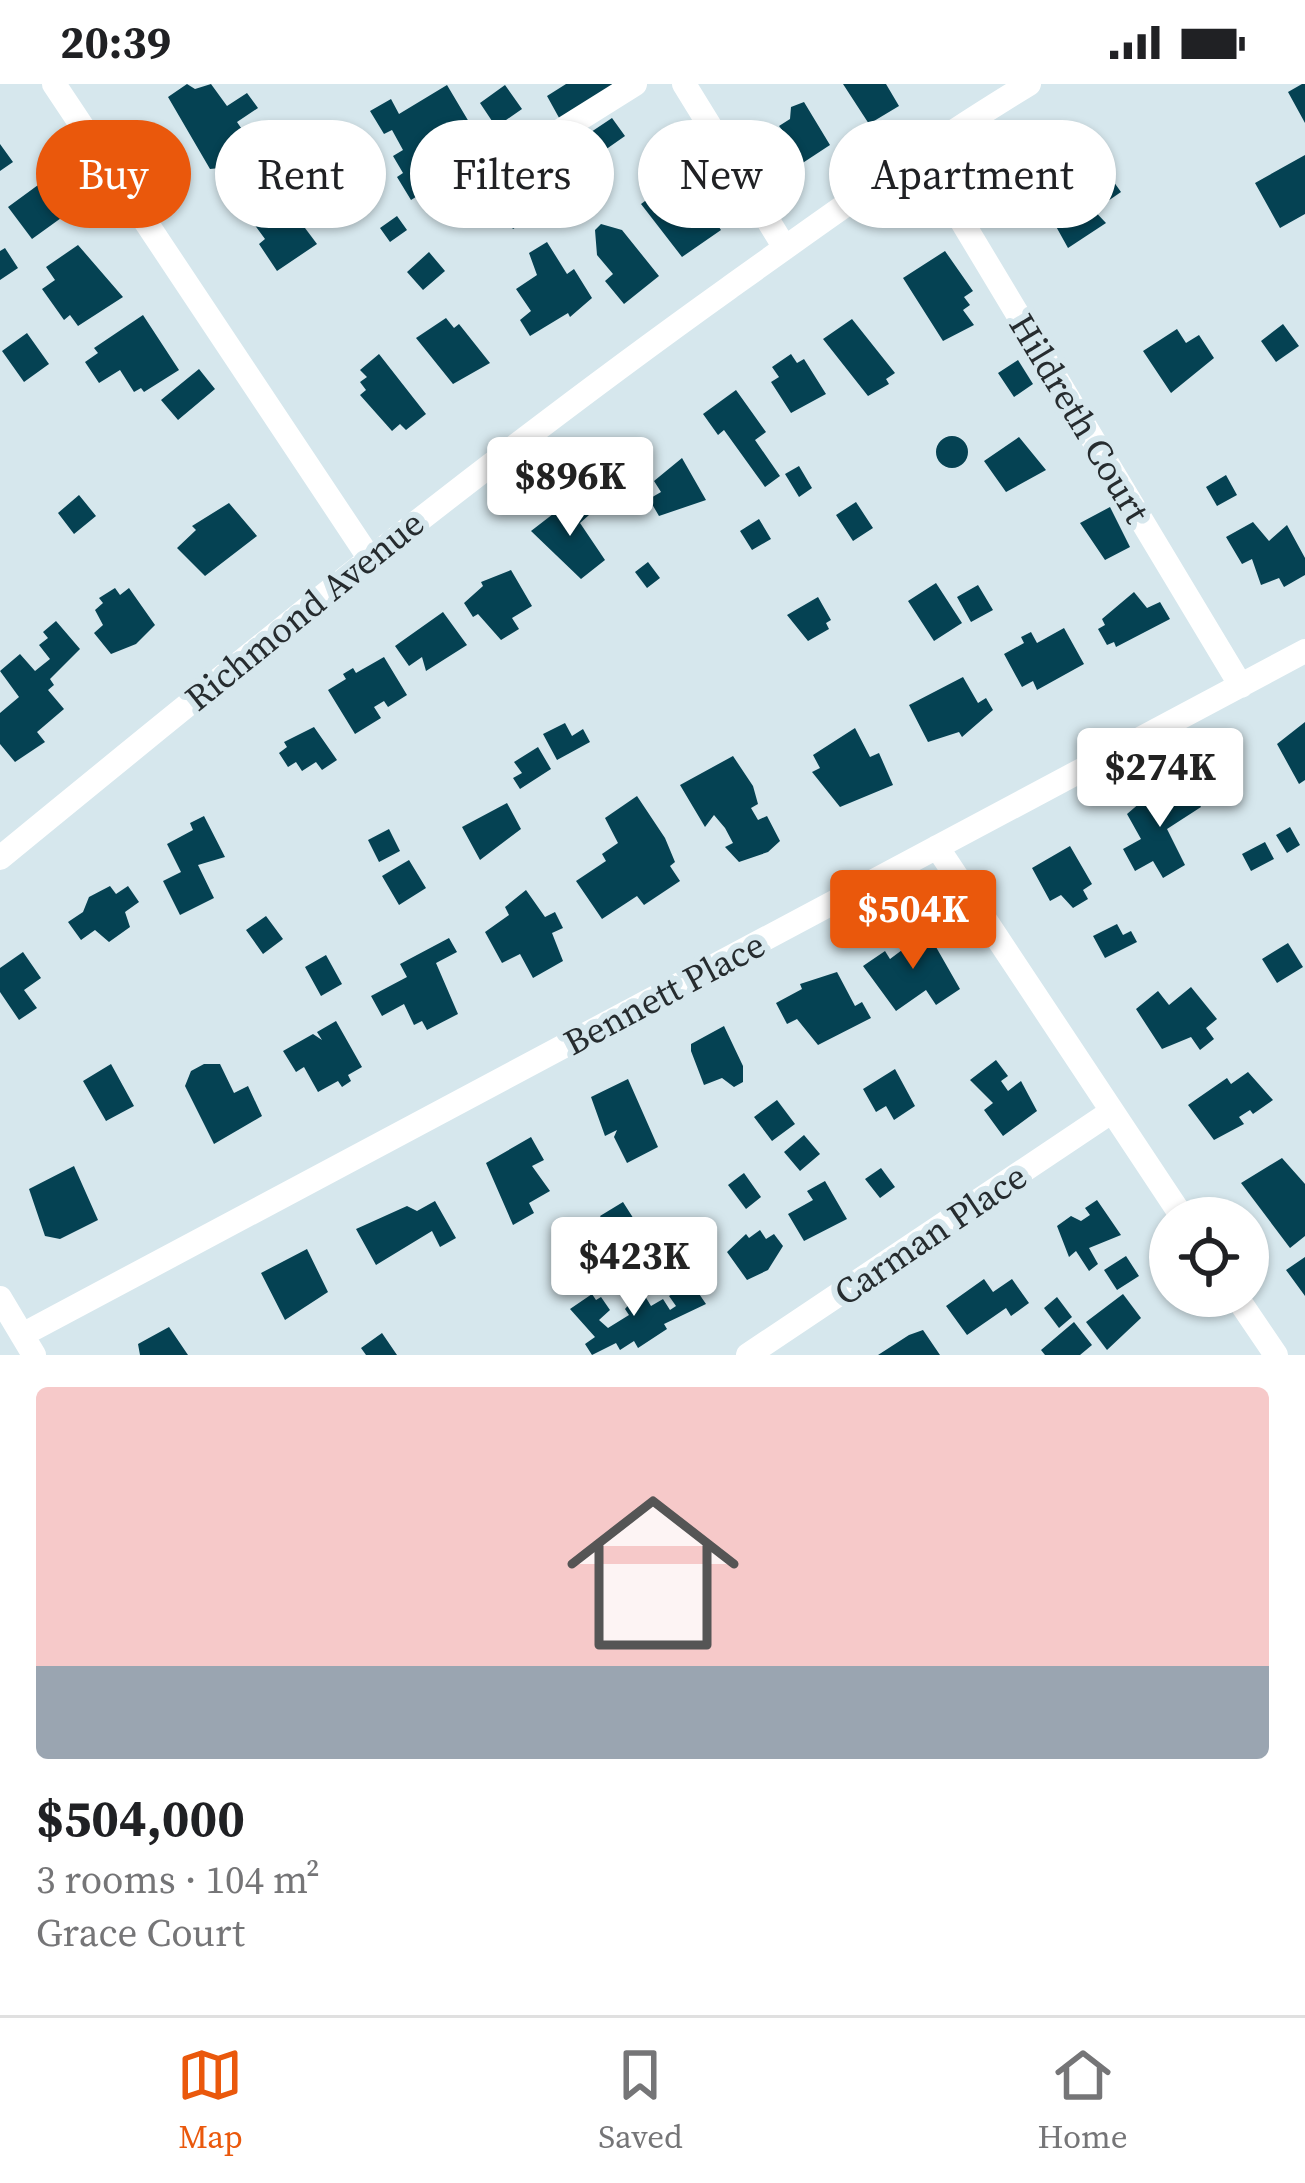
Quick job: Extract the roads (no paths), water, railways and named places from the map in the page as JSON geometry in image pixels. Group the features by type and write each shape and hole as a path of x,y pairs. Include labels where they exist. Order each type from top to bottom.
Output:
{"street":[{"path":"54,84 368,556"},
{"path":"578,120 635,84"},
{"path":"684,84 784,248"},
{"name":"Richmond Avenue","path":"970,120 1029,84"},
{"name":"Richmond Avenue","path":"0,858 368,556 540,423 829,216"},
{"name":"Hildreth Court","path":"966,228 1241,686"},
{"name":"Bennett Place","path":"28,1345 1305,651"},
{"path":"937,847 1169,1197"},
{"name":"Carman Place","path":"748,1355 1111,1112"},
{"path":"0,1298 28,1345"},
{"path":"1250,1317 1276,1355"}]}
